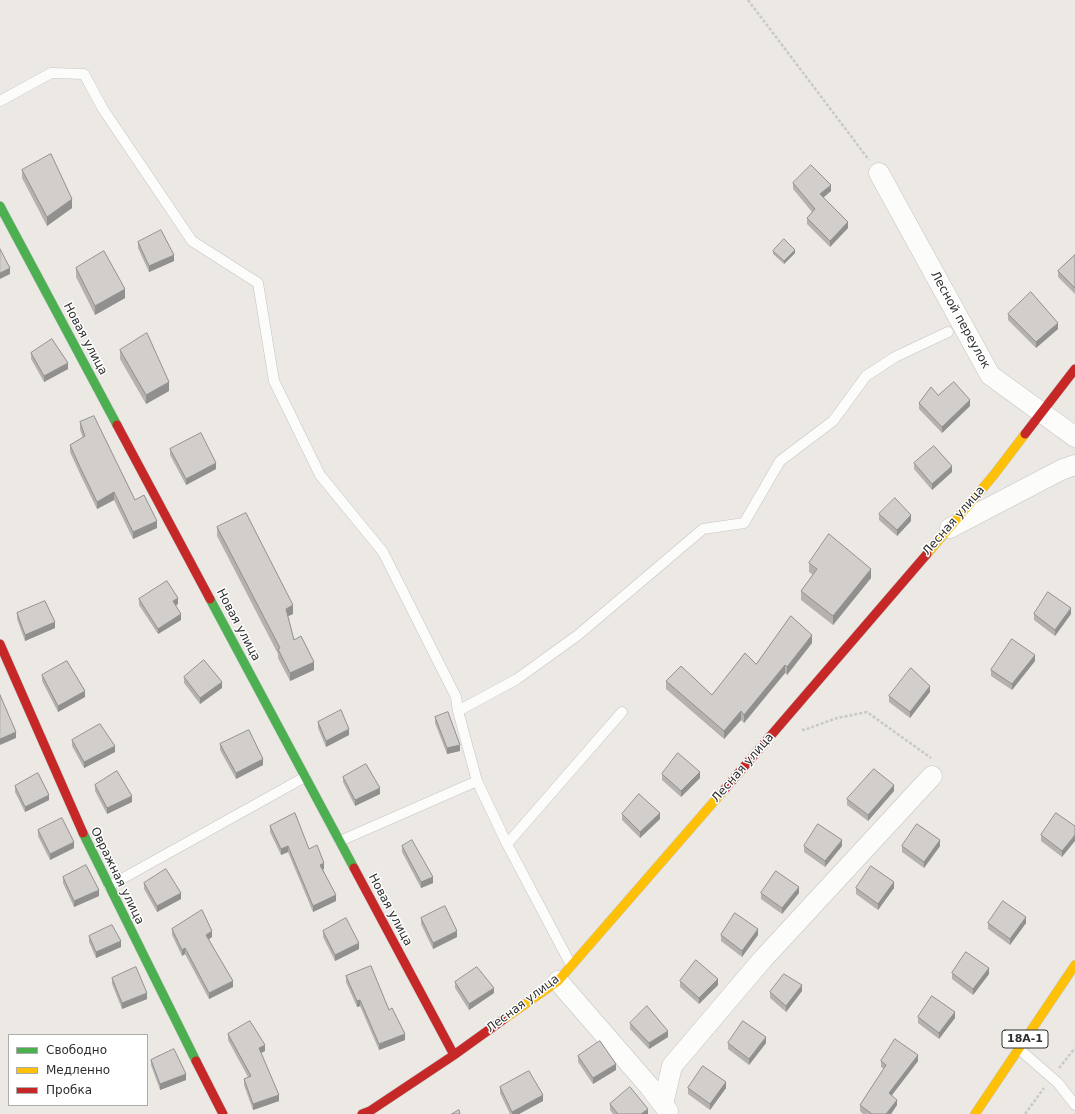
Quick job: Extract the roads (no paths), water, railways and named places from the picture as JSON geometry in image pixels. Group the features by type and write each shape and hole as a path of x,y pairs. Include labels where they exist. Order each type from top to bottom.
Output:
{"street":[{"name":"Лесной переулок","path":"879,173 990,374 1075,436"},
{"name":"Новая улица","path":"0,206 454,1055"},
{"name":"Лесная улица","path":"362,1114 370,1111 454,1055 558,981 781,724 993,476 1075,369"},
{"path":"947,530 1061,470 1075,465"},
{"name":"Овражная улица","path":"0,644 87,843 223,1114"},
{"path":"667,1109 672,1066 762,960 932,776"},
{"name":"18А-1","path":"976,1114 1075,965"},
{"path":"558,981 649,1086 667,1109"}],"lane":[{"path":"0,101 50,73 84,74 103,109 192,240 258,283 274,381 320,475 383,552 456,697 458,711 477,781 507,844 571,965"},
{"path":"458,711 516,680 578,635 704,529 744,523 780,461 832,421 866,376 895,357 948,332"},
{"path":"507,844 622,712"},
{"path":"109,886 305,777"},
{"path":"340,841 477,781"},
{"path":"1019,1049 1058,1084 1075,1105"}]}
